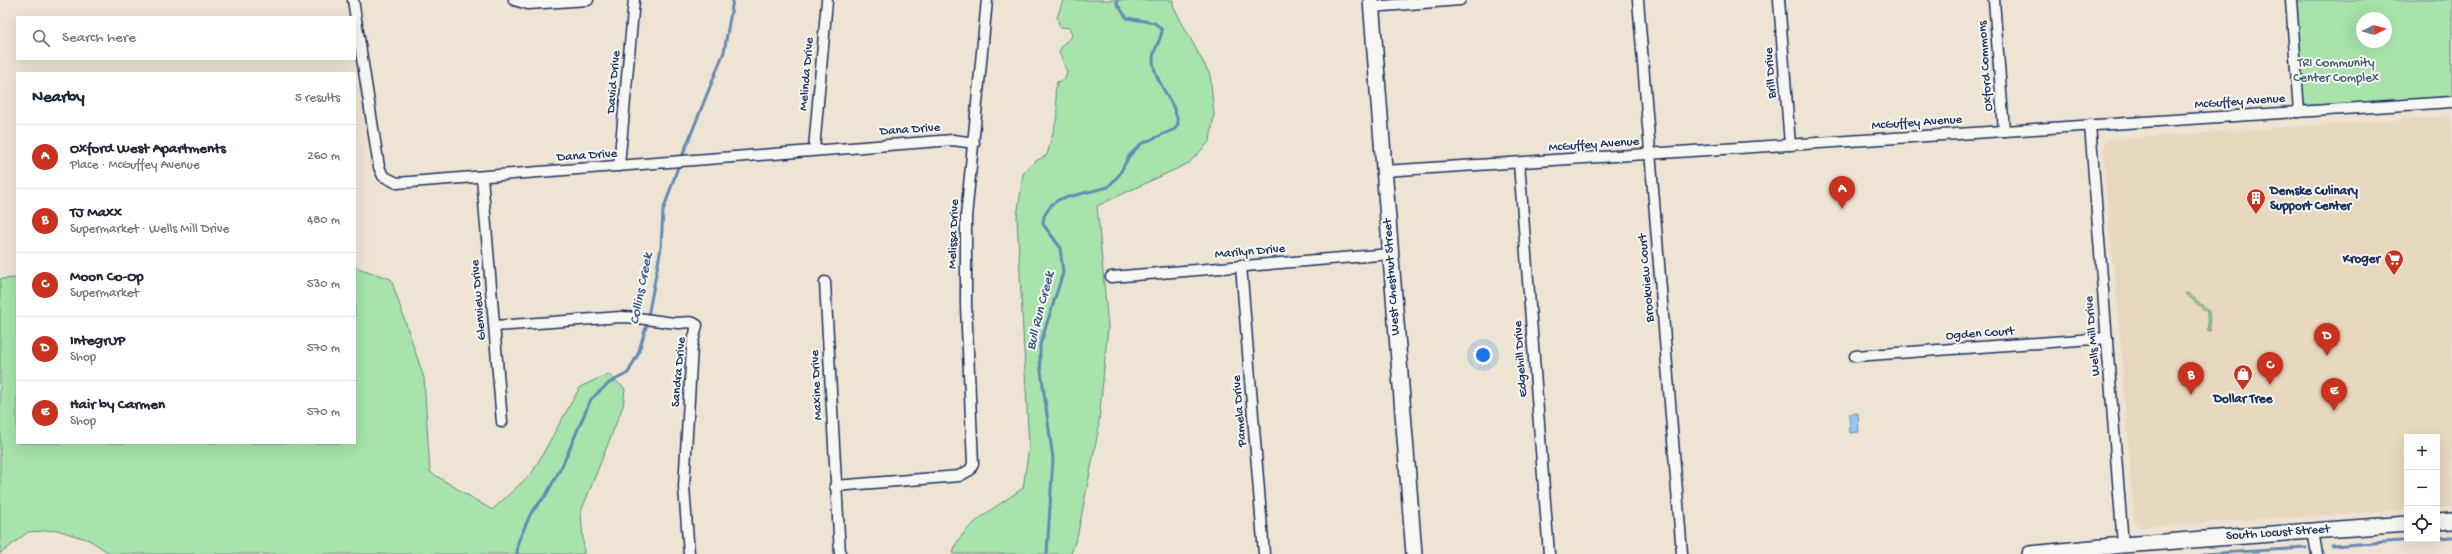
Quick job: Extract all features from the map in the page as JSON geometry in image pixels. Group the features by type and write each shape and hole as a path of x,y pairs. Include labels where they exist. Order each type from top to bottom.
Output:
{"main road":[{"name":"West Chestnut Street","path":"1371,4 1414,554"},
{"path":"2440,522 2452,521"},
{"name":"South Locust Street","path":"2030,554 2123,545 2404,524"}],"street":[{"name":"Dana Drive","path":"353,0 355,16"},
{"path":"514,0 528,4 588,0"},
{"name":"David Drive","path":"619,166 634,0"},
{"name":"Melinda Drive","path":"814,150 827,0"},
{"name":"Melissa Drive","path":"835,486 959,476 970,470 973,456 966,305 965,229 987,0"},
{"path":"1371,4 1460,0"},
{"name":"Brookview Court","path":"1638,0 1682,554"},
{"name":"Brill Drive","path":"1779,0 1790,145"},
{"name":"Oxford Commons","path":"1994,0 2004,131"},
{"path":"2291,0 2299,112"},
{"name":"Dana Drive","path":"356,19 379,167 383,176 397,183 953,140 974,143"},
{"name":"McGuffey Avenue","path":"1384,172 2452,102"},
{"name":"Wells Mill Drive","path":"2090,125 2123,545"},
{"name":"Edgehill Drive","path":"1519,162 1548,554"},
{"name":"Glenview Drive","path":"482,177 502,422"},
{"name":"Marilyn Drive","path":"1111,277 1241,265 1390,254"},
{"name":"Pamela Drive","path":"1241,265 1264,554"},
{"name":"Maxine Drive","path":"825,282 835,486 840,554"},
{"name":"Sandra Drive","path":"495,326 641,317 677,323 694,323 697,328 692,346 684,487 689,554"},
{"name":"Ogden Court","path":"1855,356 2107,338"},
{"path":"2313,531 2317,554"}],"shaded area":[{"path":"2452,116 2452,507 2440,508 2440,434 2404,434 2404,510 2139,527 2134,520 2115,276 2112,259 2103,149 2106,140"}],"green space":[{"path":"1063,0 1173,0 1173,6 1210,75 1214,114 1210,141 1189,163 1097,206 1108,327 1098,432 1078,533 1071,554 953,554 956,544 971,526 1023,488 1029,447 1017,217 1023,174 1034,162 1047,155 1058,114 1055,93 1057,82 1065,79 1067,72 1059,52 1063,44 1072,37 1070,28 1060,27 1057,18"},
{"name":"TRI Community Center Complex","path":"2291,0 2452,0 2452,102 2299,112"},
{"path":"356,267 391,279 424,378 430,472 492,510 532,473 580,387 608,374 625,389 623,406 581,512 584,554 111,554 89,540 57,530 28,532 0,554 0,279 16,278 16,444 356,444"},
{"path":"2187,292 2209,311 2210,331 2208,331 2207,312 2186,294"}],"water":[{"path":"1858,413 1859,432 1850,433 1849,414"}],"waterway":[{"name":"Collins Creek","path":"681,159 724,52 733,0"},
{"name":"Bull Run Creek","path":"1047,554 1053,459 1040,363 1040,345 1063,273 1060,247 1043,224 1044,216 1052,204 1060,199 1108,187 1119,175 1129,156 1141,144 1175,129 1178,124 1173,108 1154,68 1153,56 1162,30 1155,23 1127,18 1117,4 1117,0"},
{"name":"Collins Creek","path":"517,554 518,542 531,513 546,495 563,464 591,399 609,383 628,373 638,354 646,327 661,248 663,211 679,164"},
{"path":"2440,538 2452,537"},
{"path":"2332,546 2404,541"},
{"path":"2203,554 2306,548"}],"place":[{"name":"Oxford West Apartments","path":"1842,209"},
{"name":"Demske Culinary Support Center","path":"2256,215"},
{"name":"Kroger","path":"2394,276"},
{"name":"IntegrUP","path":"2327,356"},
{"name":"Moon Co-Op","path":"2270,385"},
{"name":"Dollar Tree","path":"2243,391"},
{"name":"TJ Maxx","path":"2191,395"},
{"name":"Hair by Carmen","path":"2334,411"}]}
